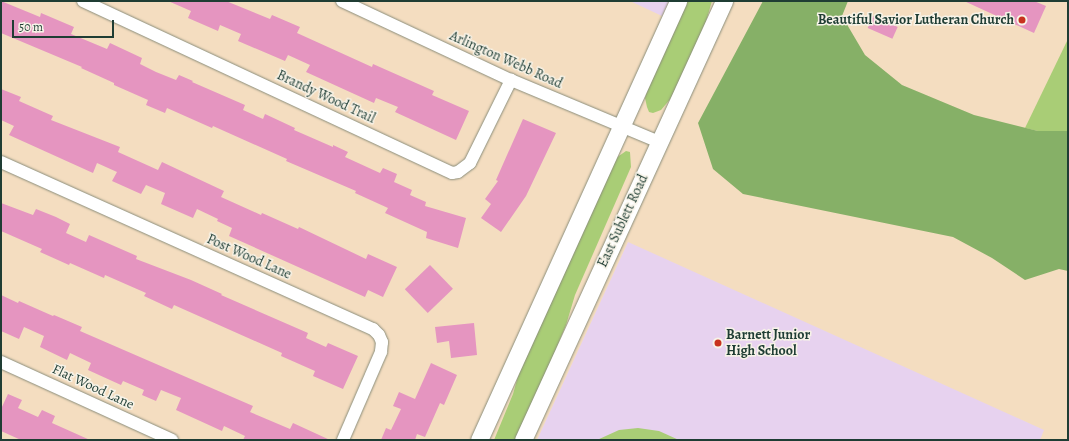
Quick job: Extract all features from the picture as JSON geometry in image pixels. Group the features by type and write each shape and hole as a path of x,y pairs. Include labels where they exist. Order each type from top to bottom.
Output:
{"main road":[{"path":"478,440 678,1"},
{"name":"East Sublett Road","path":"523,440 724,1"}],"street":[{"name":"Brandy Wood Trail","path":"84,1 452,173 458,172 470,162 511,80"},
{"name":"Arlington Webb Road","path":"342,1 511,80 660,142"},
{"name":"Post Wood Lane","path":"1,162 373,329 379,335 382,342 381,352 343,440"},
{"name":"Flat Wood Lane","path":"1,362 172,440"}],"shaded area":[{"path":"630,1 669,1 662,16"},
{"name":"Barnett Junior High School","path":"628,242 1044,430 1040,440 537,440"}],"green space":[{"path":"687,1 712,1 705,25 672,97 661,110 653,113 649,112 645,98 647,90"},
{"path":"763,1 848,1 842,16 865,55 902,85 974,115 1038,131 1068,131 1068,271 1059,269 1025,280 992,258 953,237 743,194 713,169 698,123"},
{"path":"1068,39 1068,131 1038,131 1025,128"},
{"path":"626,151 630,152 631,167 575,295 566,325 541,385 515,440 494,440 513,394 520,369 616,158"},
{"path":"638,428 659,431 679,440 597,440 619,430"}],"building":[{"path":"1,1 40,17 41,13 74,27 71,34 107,49 110,43 142,58 140,64 156,72 176,80 179,75 193,81 192,82 245,105 243,110 263,119 265,114 295,128 294,130 348,152 345,157 380,173 383,168 397,174 394,182 412,190 410,195 426,202 425,206 466,218 458,248 426,238 427,232 385,213 388,208 355,193 356,191 286,161 287,159 213,126 212,128 167,108 165,113 146,105 148,100 114,85 114,83 81,68 82,67 1,33"},
{"path":"168,1 226,1 270,19 272,15 300,27 297,33 372,67 373,64 434,91 432,95 469,111 456,140 395,112 398,107 376,98 374,103 306,72 310,65 288,55 285,61 238,41 241,34 220,25 218,31 188,18 191,11"},
{"name":"Beautiful Savior Lutheran Church","path":"964,1 1034,1 1046,6 1034,33"},
{"path":"873,16 898,27 892,39 868,28"},
{"path":"1,89 21,97 19,101 53,116 51,120 120,147 118,152 158,170 162,162 224,191 221,197 261,215 262,213 298,229 299,227 366,259 368,254 397,267 383,297 368,290 365,297 229,236 232,228 217,221 218,219 197,209 193,218 161,204 165,193 146,185 141,194 112,181 117,172 97,163 93,173 9,135 14,126 1,120"},
{"path":"523,119 556,133 526,196 501,232 481,218 491,204 485,199 498,181 496,180"},
{"path":"1,203 33,215 36,209 56,217 70,224 66,233 86,242 89,235 137,256 136,259 191,280 222,294 221,295 308,333 306,338 326,347 328,343 358,356 343,389 313,376 315,371 281,356 282,353 174,305 172,309 144,296 146,293 105,275 104,278 70,263 69,265 40,252 42,249 1,231"},
{"path":"430,265 453,289 428,313 405,289"},
{"path":"1,295 82,327 80,331 253,406 250,412 290,429 293,423 330,440 243,440 245,436 224,426 222,431 176,410 181,398 161,390 156,401 142,395 144,390 123,381 121,385 88,370 91,363 70,353 67,360 40,347 44,336 24,327 19,339 1,331"},
{"path":"474,323 477,355 451,358 449,341 437,343 435,327"},
{"path":"431,363 457,375 444,405 440,403 425,437 417,434 415,440 381,440 386,428 391,430 401,409 393,406 399,392 415,399"},
{"path":"8,394 22,400 18,408 38,417 42,410 55,416 52,423 90,440 21,440 1,431 1,409"}],"place":[{"name":"Beautiful Savior Lutheran Church","path":"1022,20"},
{"name":"Barnett Junior High School","path":"718,343"}]}
